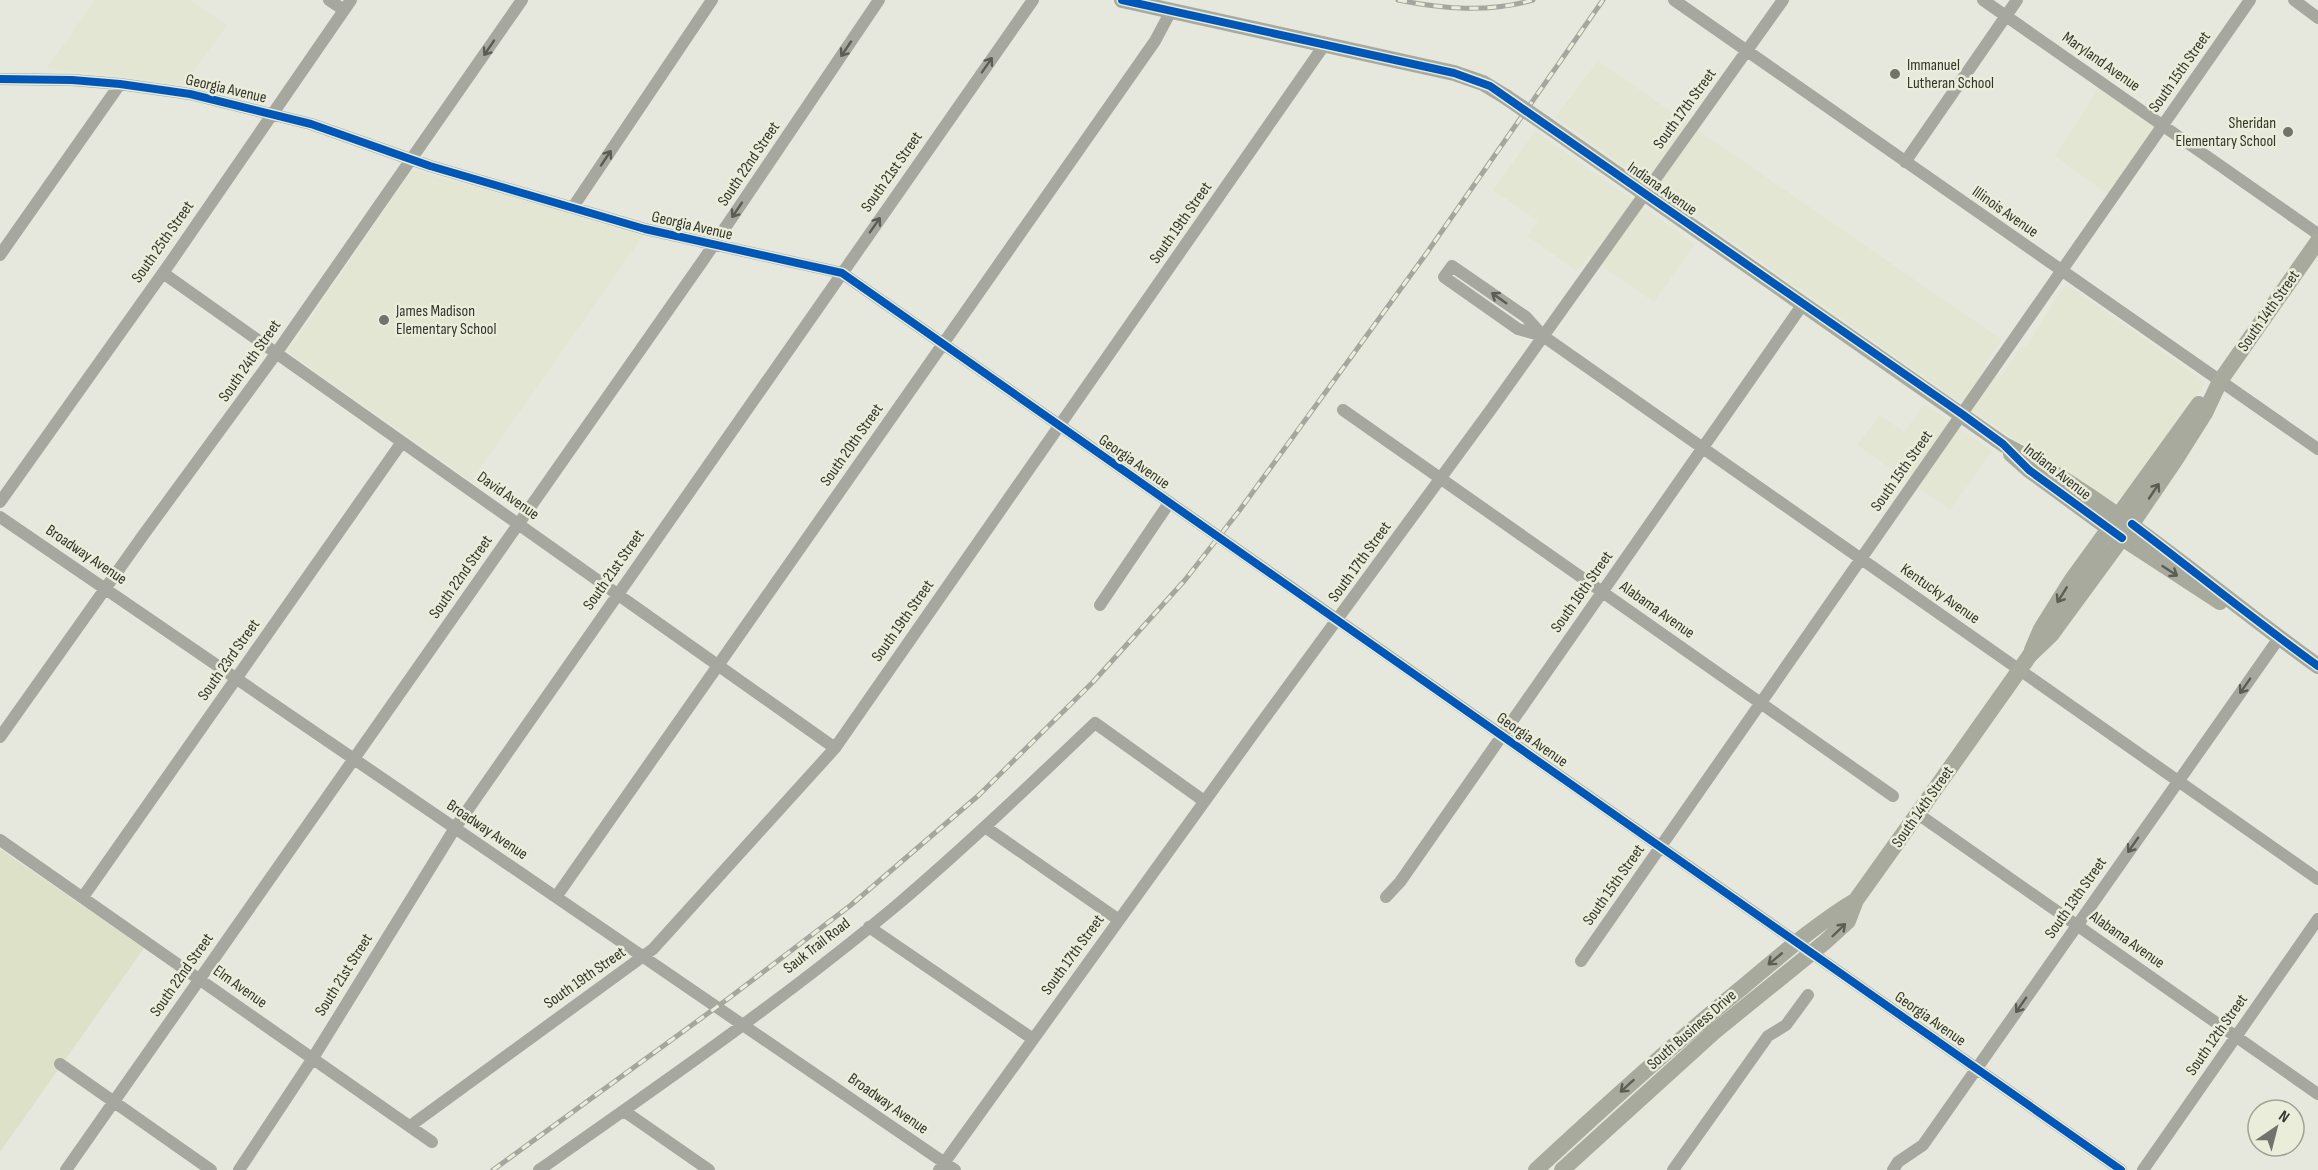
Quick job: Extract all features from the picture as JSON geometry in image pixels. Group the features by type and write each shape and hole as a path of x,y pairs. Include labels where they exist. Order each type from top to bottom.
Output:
{"main road":[{"name":"Indiana Avenue","path":"1122,0 1463,75 1487,85 2003,444 2058,474 2197,588 2255,621 2318,666"},
{"name":"South 14th Street","path":"1812,953 1848,921 1856,900 2030,655 2041,629 2071,581 2101,552 2199,422 2220,381 2318,241"},
{"name":"South Business Drive","path":"1536,1170 1687,1032 1834,913 1856,900"},
{"name":"South Business Drive","path":"1562,1170 1714,1032 1812,953"}],"street":[{"path":"329,0 347,5"},
{"name":"South 24th Street","path":"0,737 276,353 522,0"},
{"path":"573,207 712,0"},
{"name":"South 22nd Street","path":"66,1170 713,246 879,0"},
{"name":"South 21st Street","path":"239,1170 313,1058 455,828 1033,0"},
{"name":"Illinois Avenue","path":"1674,0 2318,449"},
{"name":"South 17th Street","path":"946,1168 1033,1039 1204,801 1441,479 1783,0"},
{"name":"Maryland Avenue","path":"1983,0 2318,234"},
{"path":"1905,162 2017,0"},
{"name":"South 15th Street","path":"1581,961 2250,0"},
{"path":"2294,0 2318,18"},
{"name":"South 25th Street","path":"0,502 347,5"},
{"name":"South 20th Street","path":"556,897 1155,42 1171,11"},
{"name":"South 19th Street","path":"410,1126 644,957 835,748 1325,44"},
{"name":"Georgia Avenue","path":"0,79 72,80 120,84 190,94 273,113 324,128 412,160 645,229 842,273 2121,1170"},
{"path":"0,255 120,84"},
{"name":"Kentucky Avenue","path":"1543,336 1518,329 1444,277 1452,266 1526,317 1543,336 2318,879"},
{"name":"David Avenue","path":"162,273 835,748"},
{"name":"South 16th Street","path":"1386,897 1400,882 1803,304"},
{"name":"Alabama Avenue","path":"1343,410 1893,796"},
{"name":"South 23rd Street","path":"83,897 402,442"},
{"path":"1100,605 1169,503"},
{"name":"Broadway Avenue","path":"0,517 743,1024 946,1168"},
{"name":"South 13th Street","path":"1893,1170 1898,1162 1923,1145 2279,638"},
{"name":"Sauk Trail Road","path":"539,1170 743,1024 869,927 985,827 1095,723 1204,801"},
{"name":"Alabama Avenue","path":"1922,808 2077,925 2318,1094"},
{"path":"985,827 1119,920"},
{"name":"Elm Avenue","path":"0,840 432,1142"},
{"name":"South 12th Street","path":"2143,1170 2318,919"},
{"path":"869,927 1033,1039"},
{"path":"1673,1170 1768,1036 1786,1025 1808,995"},
{"path":"60,1064 211,1170"},
{"path":"624,1111 709,1170"}],"shaded area":[{"path":"95,0 190,0 227,25 184,85 46,69"},
{"path":"1598,61 2002,340 1984,365 2001,376 2020,349 2027,345 2063,288 2069,286 2201,379 2204,385 2202,389 2125,493 2114,502 2105,501 2066,471 2023,446 1555,117"},
{"path":"2102,83 2163,126 2113,198 2055,156"},
{"path":"1535,131 1695,244 1654,302 1588,256 1577,271 1527,236 1538,221 1493,190"},
{"path":"414,170 643,236 471,481 291,354 289,350 409,174"},
{"path":"1925,404 1992,451 1950,510 1857,445 1880,415 1904,432"},
{"path":"0,849 144,948 0,1152"}],"railway":[{"path":"1398,0 1432,6 1466,8 1499,7 1533,0"},
{"path":"493,1170 729,998 851,905 979,795 1093,682 1185,580 1239,511 1426,254 1603,0"}],"cycle path":[{"path":"1122,0 1454,73 1490,86 1962,414 2003,444 2029,470 2122,538"},
{"path":"0,79 72,80 190,94 311,124 430,166 645,229 842,273 2121,1170"},
{"path":"2132,524 2318,666"}],"place":[{"name":"Immanuel Lutheran School","path":"1895,74"},
{"name":"Sheridan Elementary School","path":"2288,132"},
{"name":"James Madison Elementary School","path":"384,320"}]}
